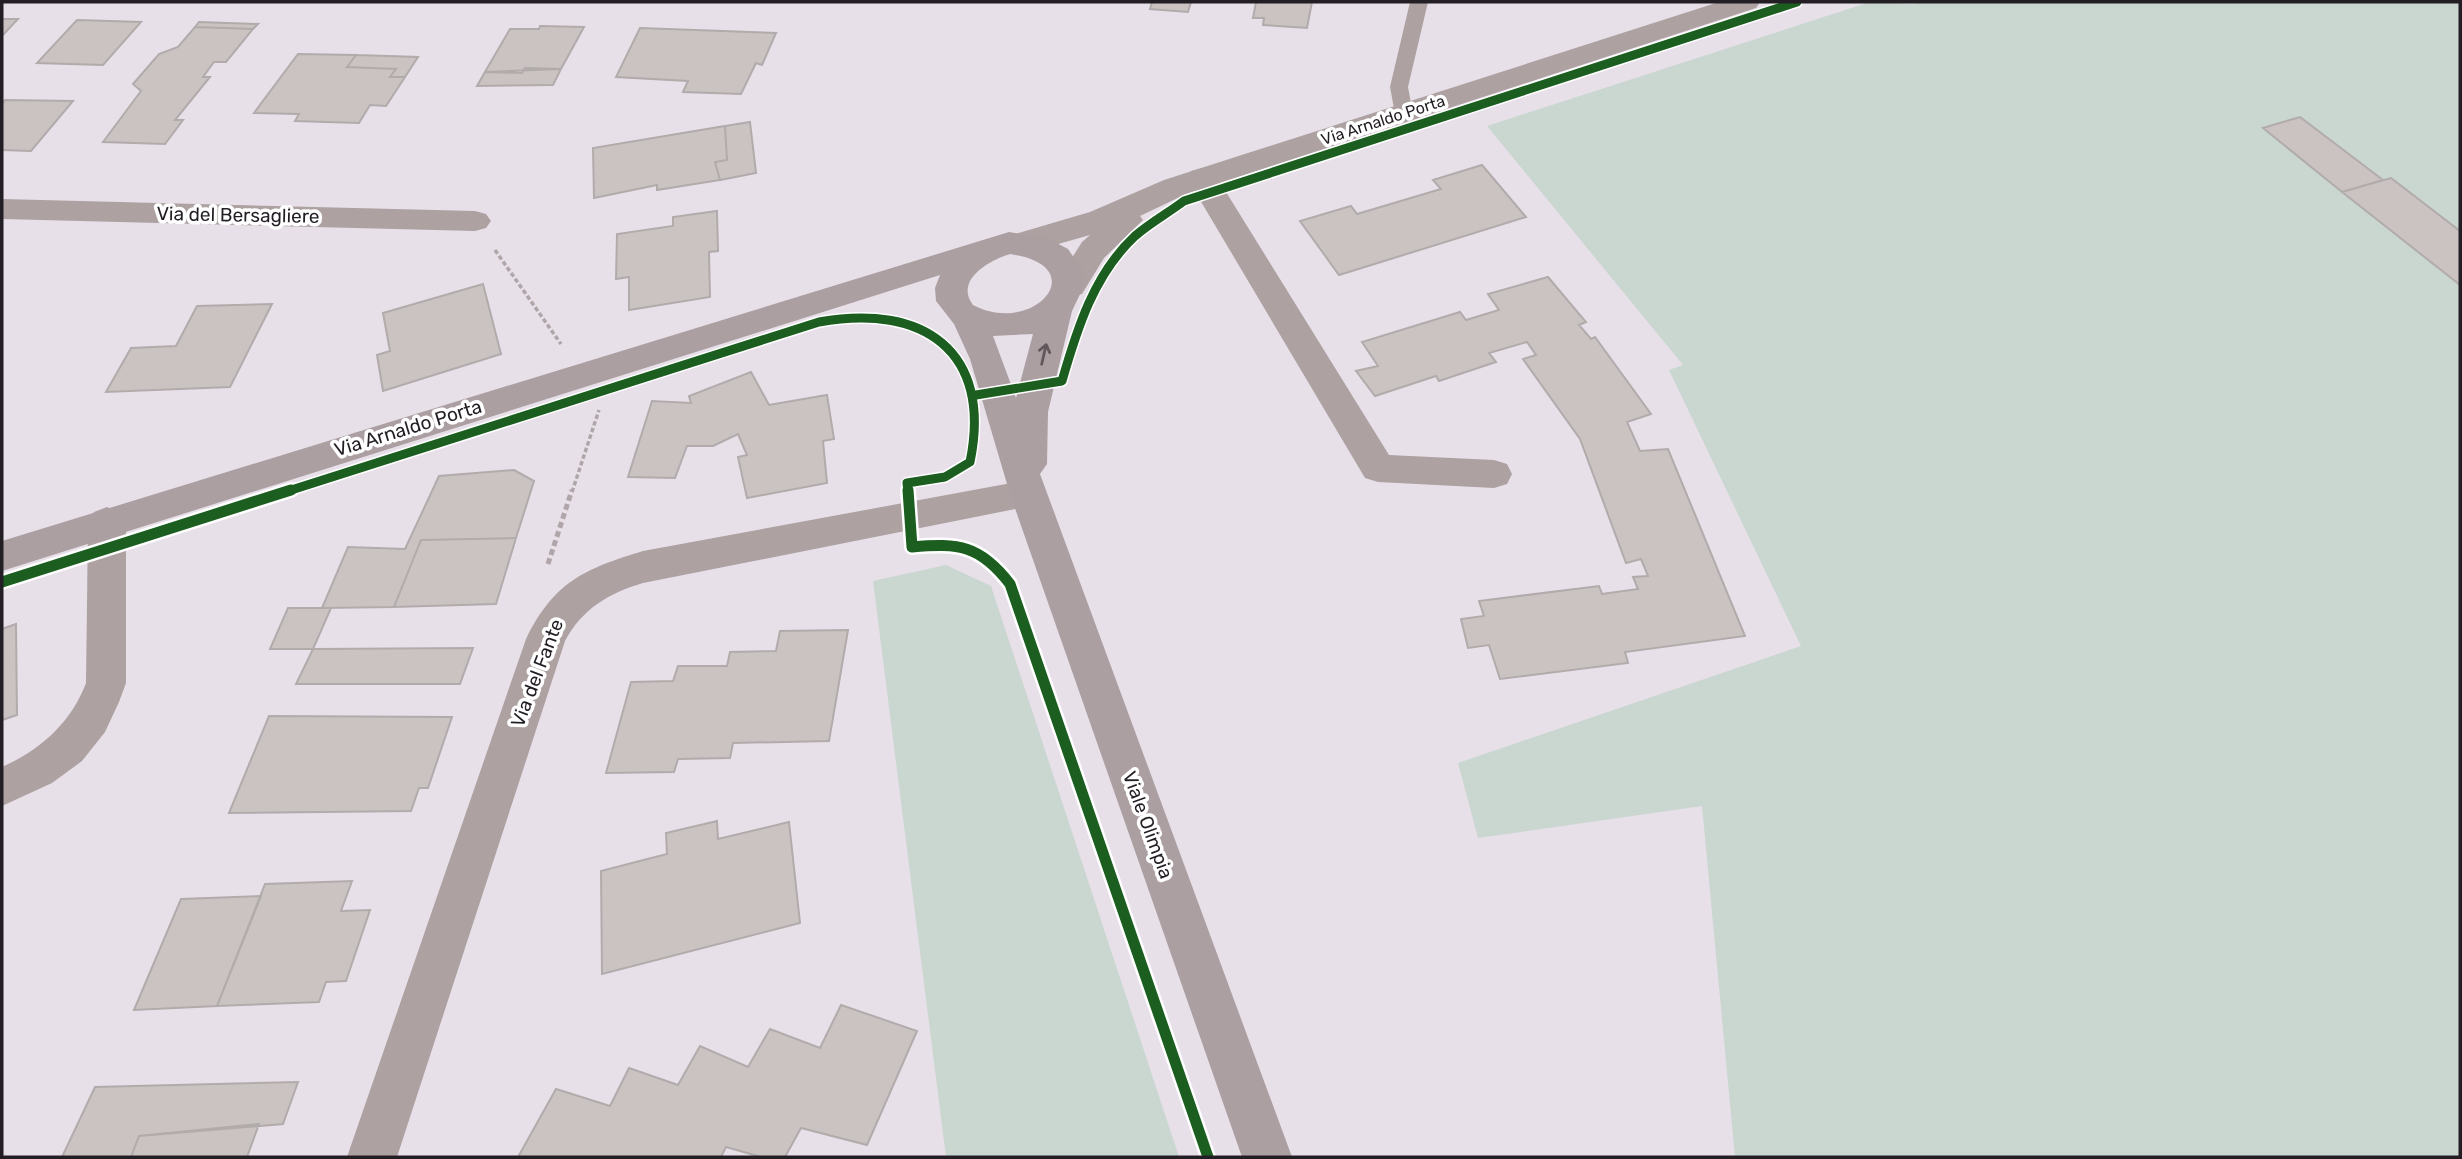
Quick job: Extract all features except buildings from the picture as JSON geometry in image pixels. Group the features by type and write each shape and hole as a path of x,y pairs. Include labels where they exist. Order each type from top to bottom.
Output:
{"main road":[{"path":"1023,243 1040,247 1064,262 1070,274 1063,297 1041,318 1012,326 984,323 961,311 951,294 951,281 957,270 981,251 1002,244 1023,243"},
{"name":"Via Arnaldo Porta","path":"2,555 107,522 592,388 814,301 981,251"},
{"name":"Via Arnaldo Porta","path":"814,301 888,291 929,291 961,311"},
{"name":"Viale Olimpia","path":"1028,494 1030,412 1063,297"},
{"name":"Viale Olimpia","path":"961,311 987,359 1028,494 1267,1157"}],"street":[{"name":"Via Arnaldo Porta","path":"1023,243 1069,233 1104,221 1188,183 1746,2"},
{"name":"Viale Olimpia","path":"1063,297 1093,250 1122,224 1188,183"},
{"path":"1188,183 1378,468 1494,474"},
{"name":"Via del Bersagliere","path":"2,209 475,221"},
{"name":"Via del Fante","path":"372,1157 546,639 558,615 578,593 608,577 643,567 1028,494"},
{"path":"2,787 25,778 57,759 83,733 99,707 106,682 107,522"}],"lane":[{"path":"1404,114 1399,87 1419,2"}],"path":[{"path":"475,221 592,388 548,566 578,593"}],"shaded area":[{"path":"1870,2 2460,2 2460,1157 1735,1157 1702,806 1478,838 1458,763 1801,646 1669,370 1683,365 1487,126"},
{"path":"946,565 991,586 1179,1157 946,1157 873,581"}],"cycle path":[{"path":"976,395 1062,381 1079,326 1103,275 1133,238 1184,201 1797,2"},
{"path":"2,582 819,322 857,316 888,318 915,326 937,339 956,357 968,379 975,404 976,432 970,462 945,477 907,483 912,547 943,545 968,548 989,560 1010,584 1208,1157"}]}
